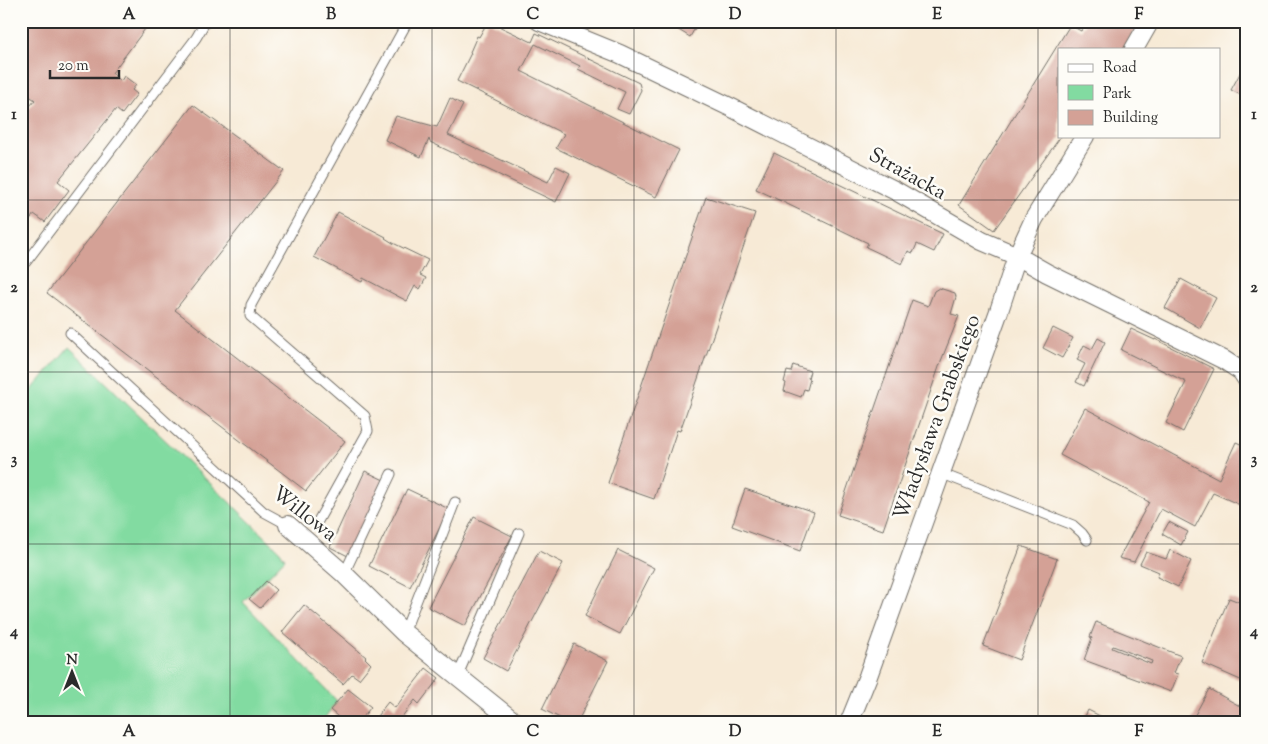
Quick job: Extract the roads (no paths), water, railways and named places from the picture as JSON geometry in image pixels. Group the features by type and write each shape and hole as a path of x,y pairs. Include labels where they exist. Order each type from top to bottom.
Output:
{"street":[{"name":"Strażacka","path":"539,21 620,54 896,191 982,241 1017,256 1046,273 1224,360 1241,371 1247,380"},
{"path":"1135,48 1150,21"},
{"name":"Władysława Grabskiego","path":"849,723 868,676 1017,256 1034,219 1084,138"},
{"name":"Willowa","path":"288,525 344,574 404,633 516,723"}],"lane":[{"path":"26,262 190,45 206,21"},
{"path":"318,521 368,431 365,416 250,316 251,305 408,21"},
{"name":"Willowa","path":"70,334 264,512 288,525"},
{"path":"940,473 1072,525 1087,540"},
{"path":"344,574 391,474"},
{"path":"404,633 455,502"},
{"path":"458,675 519,533"}]}
